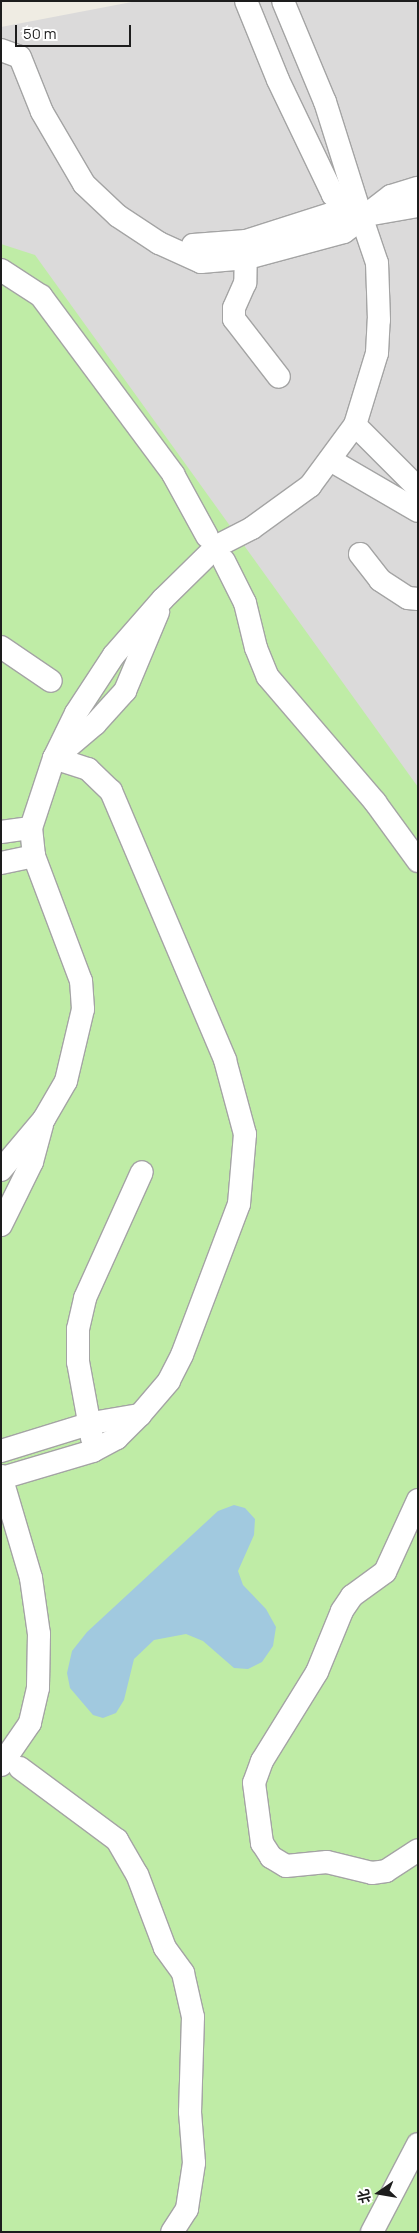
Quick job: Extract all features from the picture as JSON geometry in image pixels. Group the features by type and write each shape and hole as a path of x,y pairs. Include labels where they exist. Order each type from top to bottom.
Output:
{"street":[{"path":"246,1 278,80 333,196 361,216"},
{"path":"1,1170 44,1119 66,1081 83,1008 81,981 34,856 31,828 54,758 95,724 125,691 142,657 163,599 217,546 289,505 332,461 356,425 377,352 379,320 376,263 325,102 283,1"},
{"path":"1,50 20,57 42,112 84,184 118,216 159,243 246,250 337,212 361,216 418,206"},
{"path":"361,216 391,196 418,188"},
{"path":"246,250 245,283 234,308 234,320 279,377"},
{"path":"1,270 41,296 173,474 207,536"},
{"path":"356,425 415,485 398,499"},
{"path":"332,461 418,511"},
{"path":"360,554 380,580 408,598 418,599"},
{"path":"224,561 246,603 256,648 268,677 369,794 418,860"},
{"path":"1,647 51,681"},
{"path":"54,758 88,768 111,791 225,1060 245,1134 245,1162 232,1222 182,1355 169,1381 117,1438 93,1451 2,1478 31,1578 39,1634 38,1688 30,1722 11,1767 117,1840 137,1874 165,1948 183,1973 193,2017 190,2112 194,2163 193,2190 172,2232"},
{"path":"1,832 31,828"},
{"path":"1,863 34,856"},
{"path":"1,1225 32,1162 44,1119"},
{"path":"93,1451 92,1423 78,1362 78,1329 85,1298 142,1172"},
{"path":"1,1451 92,1423 140,1415"},
{"path":"418,1500 385,1572 352,1596 342,1611 318,1672 262,1760 254,1783 262,1843 271,1857 286,1866 327,1862 372,1873 386,1871 418,1850"},
{"path":"372,2232 418,2144"}],"shaded area":[{"path":"137,1 418,1 418,2232 1,2232 1,27"}],"green space":[{"path":"1,244 35,255 418,787 418,2232 1,2232"}],"water":[{"path":"234,1505 245,1508 255,1519 254,1535 238,1571 243,1585 266,1609 276,1627 273,1646 262,1662 248,1669 234,1668 203,1641 186,1634 154,1640 134,1659 124,1700 116,1713 103,1718 93,1715 70,1688 67,1673 72,1651 87,1632 218,1511"}]}
